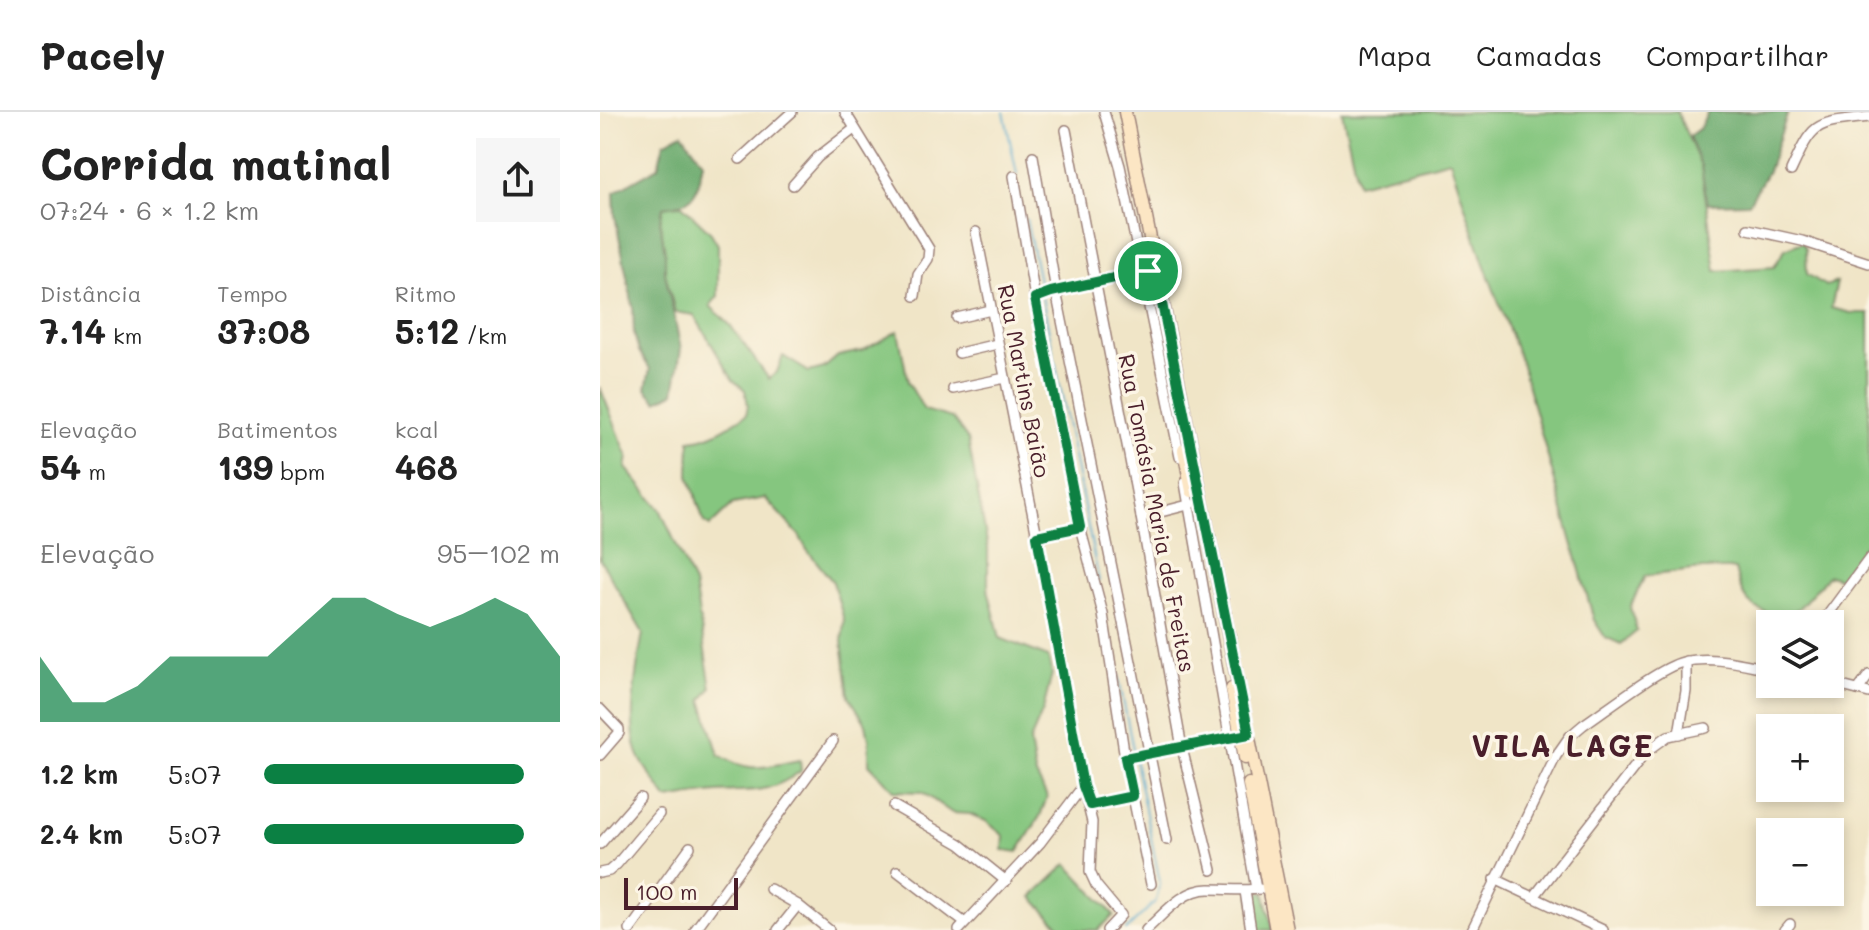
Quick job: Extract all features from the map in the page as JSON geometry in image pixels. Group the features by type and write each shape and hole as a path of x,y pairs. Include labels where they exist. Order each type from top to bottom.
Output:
{"main road":[{"path":"1119,112 1276,930"},
{"path":"1125,112 1149,271"},
{"path":"1268,887 1287,930"}],"street":[{"path":"740,159 792,112"},
{"path":"845,112 929,249 928,259 918,274 915,296"},
{"path":"1038,297 1149,271 1104,112"},
{"path":"1791,171 1809,133 1816,128 1832,121 1869,117"},
{"path":"793,185 818,157 854,129"},
{"name":"Rua Tomásia Maria de Freitas","path":"1066,130 1182,748 1212,870"},
{"path":"1033,156 1054,291 1138,756 1167,840"},
{"name":"Rua Martins Baião","path":"1014,176 1080,527 1138,756 1133,796 1151,884"},
{"path":"1748,229 1802,241 1869,263"},
{"name":"Rua Martins Baião","path":"976,232 1083,786 1090,805 1090,872 1096,885 1120,913 1119,920 1107,930"},
{"path":"957,318 991,310"},
{"path":"959,353 997,344"},
{"path":"953,389 1005,378"},
{"path":"1141,517 1196,503"},
{"path":"1037,536 1080,527"},
{"path":"1831,610 1869,559"},
{"path":"1679,734 1686,691 1686,661"},
{"path":"1472,930 1556,756 1570,736 1665,670 1686,661 1731,662 1756,666"},
{"path":"1858,690 1869,675"},
{"path":"1844,686 1869,693"},
{"path":"600,709 619,729 600,755"},
{"path":"1534,897 1636,763 1658,742 1706,728"},
{"path":"1138,756 1239,736"},
{"path":"695,930 833,741"},
{"path":"897,871 962,926 1040,843 1083,786"},
{"path":"1090,805 1133,796"},
{"path":"600,844 640,798"},
{"path":"894,806 960,844 1006,881"},
{"path":"600,873 609,871 617,864 659,814"},
{"path":"630,930 690,847"},
{"path":"1495,879 1603,930"},
{"path":"1146,930 1190,893 1268,887"},
{"path":"770,889 798,905 829,930"},
{"path":"1245,891 1251,930"},
{"path":"778,930 798,905"}],"green space":[{"path":"1342,112 1677,112 1701,166 1716,271 1774,267 1785,249 1802,242 1806,249 1807,274 1826,286 1837,282 1831,308 1869,313 1869,540 1839,578 1829,575 1796,610 1761,610 1750,603 1741,590 1735,569 1702,569 1645,576 1630,607 1637,631 1621,644 1605,637 1594,620 1521,362 1450,160 1358,184"},
{"path":"1708,112 1788,112 1768,171 1749,203 1707,204 1701,166 1689,136 1700,128"},
{"path":"682,133 703,162 694,195 683,203 663,207 660,222 665,273 681,349 674,393 657,401 646,389 650,369 639,351 634,334 633,307 615,216 614,192 658,167 664,143"},
{"path":"682,205 711,233 718,245 718,296 710,306 730,325 769,379 777,372 783,356 809,372 824,368 838,356 862,351 898,331 908,382 924,410 952,418 968,440 988,548 988,589 1000,638 1048,657 1052,674 1043,710 1030,741 1035,773 1047,797 1040,816 1018,852 1003,850 1004,836 986,821 970,814 952,813 922,792 895,791 869,764 866,724 849,696 842,642 844,620 833,582 799,535 765,498 733,504 710,526 704,522 689,475 690,440 713,434 733,423 746,415 748,405 745,390 733,380 694,315 675,312 665,273 660,222 663,206"},
{"path":"600,387 628,457 626,468 660,509 694,584 711,688 702,700 719,755 750,767 800,760 801,771 780,784 761,789 667,799 639,757 634,739 633,709 643,633 600,559"},
{"path":"1067,864 1114,915 1098,930 1063,930 1032,897"},
{"path":"1264,891 1273,930 1257,930 1250,896"}],"waterway":[{"path":"1004,112 1017,174"},
{"path":"1026,219 1041,291"},
{"path":"1042,297 1099,581"},
{"path":"1113,650 1134,754"},
{"path":"1126,930 1156,901 1160,882 1135,760"}],"district":[{"name":"VILA LAGE","path":"1563,747"}],"route":[{"path":"1155,269 1249,734 1125,758 1133,796 1090,805 1083,786 1037,536 1080,527 1035,298 1148,271 1155,269"}]}
